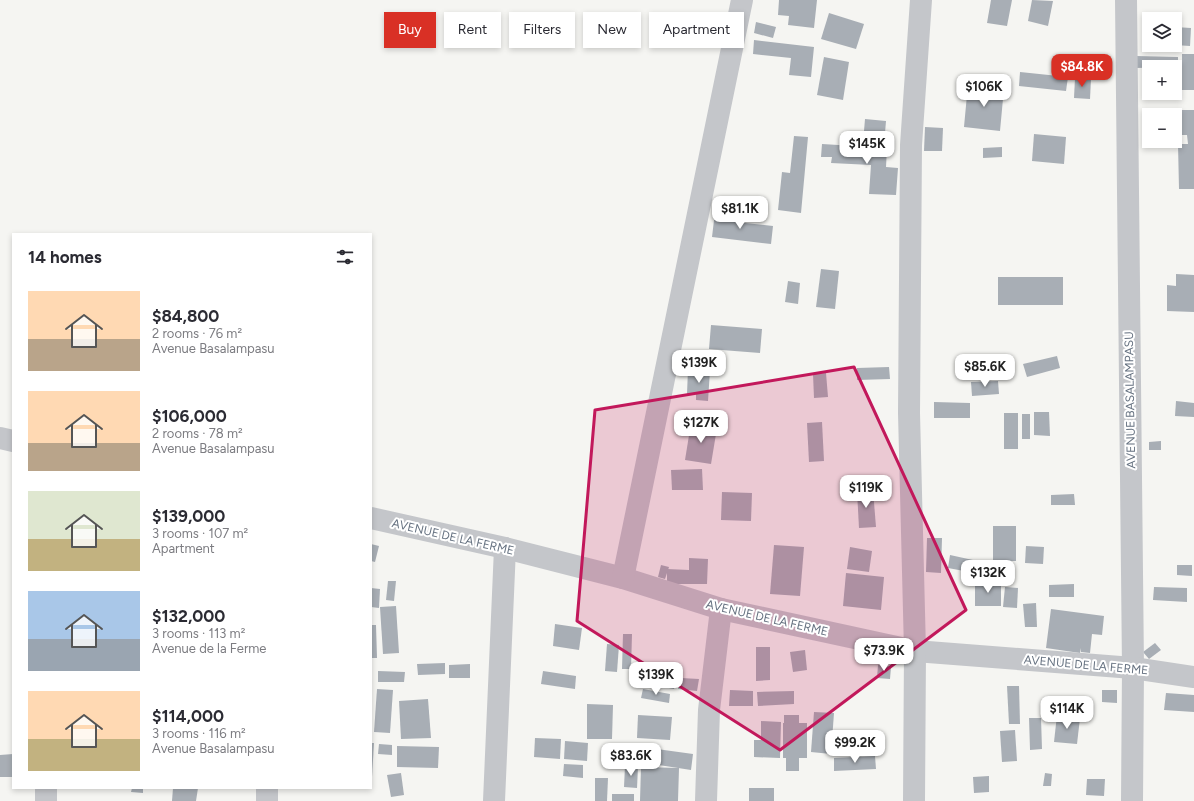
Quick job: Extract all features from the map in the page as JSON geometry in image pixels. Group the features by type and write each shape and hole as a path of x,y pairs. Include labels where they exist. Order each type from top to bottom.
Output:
{"street":[{"path":"623,578 742,0"},
{"path":"914,801 915,651 909,413 911,153 921,0"},
{"name":"AVENUE BASALAMPASU","path":"1126,0 1133,668 1132,801"},
{"path":"0,438 12,441"},
{"name":"AVENUE DE LA FERME","path":"372,518 505,548 623,578 721,608 915,651 1133,668 1194,677"},
{"path":"494,801 505,548"},
{"path":"706,801 709,710 721,608"},
{"path":"46,789 46,801"},
{"path":"267,789 267,801"}],"highlighted area":[{"path":"854,367 966,610 780,750 577,621 595,410"}],"building":[{"path":"779,0 817,0 814,28 788,25 789,16 778,15"},
{"path":"991,0 1012,0 1007,26 987,23"},
{"path":"1032,0 1053,1 1048,26 1028,21"},
{"path":"829,13 864,24 856,49 821,39"},
{"path":"756,22 776,27 773,38 754,33"},
{"path":"1182,27 1191,28 1190,46 1182,45"},
{"path":"754,40 814,47 811,77 789,75 791,58 753,54"},
{"path":"1182,54 1194,54 1194,90 1182,90"},
{"path":"1136,56 1178,57 1178,60 1142,60 1142,68 1136,68"},
{"path":"824,57 849,62 843,100 817,95"},
{"path":"1020,72 1068,77 1066,91 1019,86"},
{"path":"1075,78 1091,79 1090,99 1074,98"},
{"path":"968,84 1004,88 1000,131 964,127"},
{"path":"1182,110 1194,110 1194,189 1179,189 1178,148 1182,148 1182,144 1188,144 1187,135 1182,135"},
{"path":"865,119 886,121 884,145 863,143"},
{"path":"925,127 943,128 942,151 924,151"},
{"path":"1034,134 1066,137 1064,164 1032,161"},
{"path":"794,136 808,137 801,213 778,210 782,172 790,173"},
{"path":"822,144 887,148 886,167 898,168 896,195 869,194 871,165 831,163 832,157 821,157"},
{"path":"1002,147 1002,157 983,158 983,148"},
{"path":"715,212 737,214 736,222 773,226 771,244 712,237"},
{"path":"821,269 839,271 835,309 816,307"},
{"path":"1176,274 1194,275 1194,312 1167,311 1167,285 1176,286"},
{"path":"998,277 1063,277 1063,305 998,305"},
{"path":"788,281 800,283 798,304 785,302"},
{"path":"711,325 762,329 760,353 709,349"},
{"path":"1057,356 1060,368 1027,377 1023,364"},
{"path":"889,367 890,379 857,380 857,368"},
{"path":"688,369 710,370 708,401 696,400 696,394 687,394"},
{"path":"826,373 828,397 814,398 813,374"},
{"path":"998,381 999,394 972,396 971,382"},
{"path":"1176,401 1194,403 1194,417 1175,416"},
{"path":"934,402 970,403 970,418 934,418"},
{"path":"1034,412 1049,412 1050,436 1034,435"},
{"path":"1004,413 1018,413 1018,449 1004,449"},
{"path":"1022,414 1030,414 1030,439 1022,439"},
{"path":"822,422 824,461 809,462 807,423"},
{"path":"691,423 717,428 711,464 685,460"},
{"path":"1161,441 1161,450 1149,450 1149,442"},
{"path":"702,469 703,490 672,490 671,470"},
{"path":"873,490 876,527 859,528 857,491"},
{"path":"722,492 752,493 751,521 721,520"},
{"path":"1074,494 1075,505 1051,505 1051,495"},
{"path":"993,526 1016,526 1016,561 993,561"},
{"path":"927,538 942,538 941,573 926,572"},
{"path":"372,544 379,546 375,562 372,561"},
{"path":"774,545 804,547 800,596 770,594"},
{"path":"1026,546 1044,547 1043,564 1025,563"},
{"path":"850,547 872,551 869,572 847,569"},
{"path":"950,555 982,562 980,574 948,568"},
{"path":"689,558 708,559 707,584 667,584 667,569 689,570"},
{"path":"661,565 669,567 665,579 658,577"},
{"path":"1177,565 1192,565 1192,576 1177,575"},
{"path":"846,573 884,577 881,610 843,606"},
{"path":"388,581 396,581 394,601 386,600"},
{"path":"975,583 1001,583 1001,606 975,606"},
{"path":"1074,584 1074,597 1049,597 1049,585"},
{"path":"1005,587 1018,588 1017,608 1003,607"},
{"path":"1154,587 1187,588 1187,602 1153,600"},
{"path":"372,588 380,589 379,608 372,607"},
{"path":"1036,603 1037,627 1025,627 1023,604"},
{"path":"396,606 399,653 383,654 380,607"},
{"path":"1051,609 1104,616 1102,635 1092,634 1090,653 1081,652 1081,648 1080,653 1046,648"},
{"path":"555,624 582,628 579,650 553,646"},
{"path":"372,625 376,625 377,658 372,658"},
{"path":"623,634 632,634 631,669 622,669"},
{"path":"1155,643 1161,650 1149,659 1143,652"},
{"path":"607,644 619,645 617,672 605,671"},
{"path":"756,647 770,647 770,680 756,681"},
{"path":"805,650 807,670 793,672 790,652"},
{"path":"445,663 445,674 418,675 417,664"},
{"path":"470,664 470,678 449,678 449,665"},
{"path":"878,665 891,667 890,679 877,678"},
{"path":"651,669 677,674 674,689 648,684"},
{"path":"378,671 405,672 404,682 378,682"},
{"path":"543,671 576,676 575,689 541,684"},
{"path":"681,678 699,679 697,691 678,689"},
{"path":"1007,686 1019,686 1020,724 1009,724"},
{"path":"377,689 393,690 390,733 374,732"},
{"path":"643,689 670,694 669,703 641,698"},
{"path":"730,690 753,691 753,706 729,706"},
{"path":"1102,690 1117,690 1117,703 1102,702"},
{"path":"794,691 794,704 758,706 757,692"},
{"path":"1166,693 1194,695 1194,712 1164,710"},
{"path":"428,699 431,738 401,739 399,701"},
{"path":"587,704 613,705 612,739 587,739"},
{"path":"814,712 834,713 831,754 811,752"},
{"path":"638,715 672,717 670,740 637,738"},
{"path":"784,715 799,715 799,723 807,723 807,758 799,758 799,771 786,771 786,758 783,758"},
{"path":"1057,715 1080,718 1077,744 1054,742"},
{"path":"1029,718 1041,718 1042,749 1030,750"},
{"path":"761,721 781,722 780,758 754,757 754,740 761,740"},
{"path":"1015,730 1017,761 1002,762 1000,731"},
{"path":"535,738 561,739 560,759 534,757"},
{"path":"565,741 588,743 587,761 564,759"},
{"path":"372,743 374,743 372,777"},
{"path":"379,744 392,745 392,755 378,754"},
{"path":"397,746 439,747 438,768 397,767"},
{"path":"635,746 693,754 691,770 633,761"},
{"path":"12,754 12,777 0,777 0,755"},
{"path":"875,756 876,769 834,771 834,758"},
{"path":"564,764 583,765 583,778 563,776"},
{"path":"625,766 638,767 637,788 624,787"},
{"path":"641,767 679,768 678,801 640,801"},
{"path":"401,773 404,795 391,797 387,775"},
{"path":"1045,773 1052,774 1051,786 1043,786"},
{"path":"989,776 989,792 974,793 973,777"},
{"path":"595,778 608,778 607,801 595,801"},
{"path":"1087,779 1105,779 1104,796 1086,795"},
{"path":"749,788 774,788 774,801 749,801"},
{"path":"132,789 143,789 143,793 131,792"},
{"path":"173,789 198,789 196,801 172,801"},
{"path":"612,794 634,794 634,801 612,801"}]}
